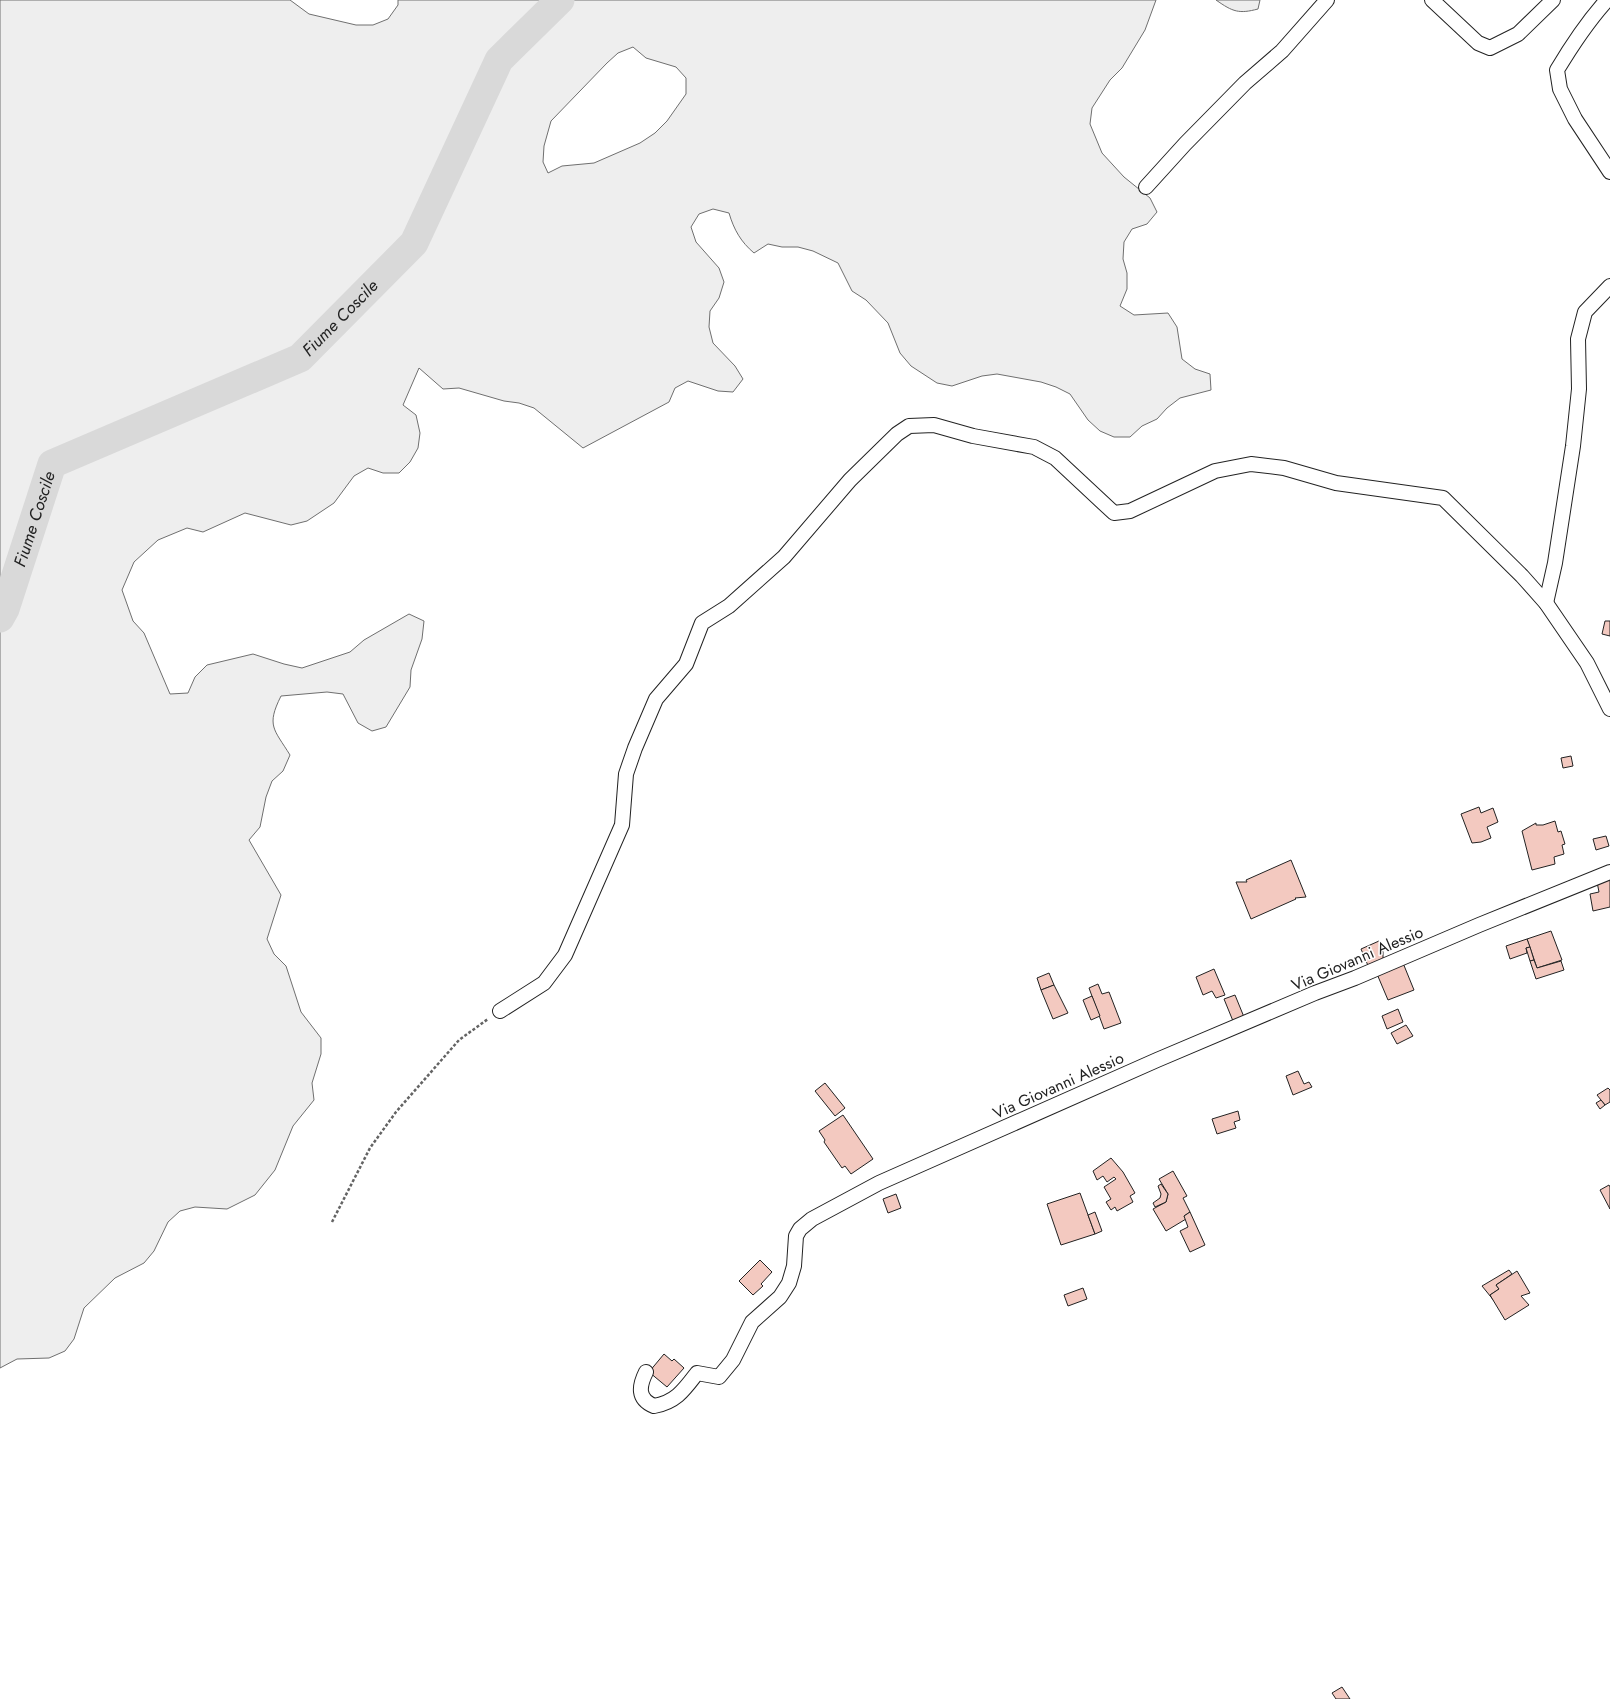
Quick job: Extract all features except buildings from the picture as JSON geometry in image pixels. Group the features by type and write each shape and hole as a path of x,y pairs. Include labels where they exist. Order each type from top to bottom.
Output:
{"street":[{"path":"1146,187 1185,144 1245,83 1282,51 1327,0"},
{"path":"1432,0 1478,43 1490,48 1518,34 1553,0"},
{"path":"1607,0 1568,50 1557,70 1560,89 1575,119 1610,172"},
{"path":"1546,603 1555,562 1573,446 1579,389 1578,339 1585,312 1610,286"},
{"path":"500,1010 544,983 565,955 622,825 626,774 635,748 656,699 686,664 702,623 729,606 784,557 850,480 897,434 909,426 934,425 973,436 1034,447 1055,458 1114,513 1130,512 1215,472 1251,464 1284,468 1336,483 1443,498 1522,576 1546,603 1587,663 1610,709"},
{"name":"Via Giovanni Alessio","path":"646,1372 641,1382 642,1397 646,1403 654,1406 668,1402 682,1394 697,1372 719,1377 733,1360 752,1322 780,1297 789,1283 794,1266 796,1236 800,1229 812,1219 879,1183 1157,1060 1315,993 1356,978 1479,925 1610,872"}],"path":[{"path":"332,1222 370,1148 396,1112 459,1040 500,1010"}],"shaded area":[{"path":"0,0 290,0 309,14 356,25 373,25 388,19 398,5 398,0 1156,0 1145,30 1122,68 1110,80 1092,108 1090,124 1102,153 1124,177 1150,198 1157,212 1147,224 1132,229 1124,242 1123,259 1127,273 1127,289 1120,306 1134,315 1168,313 1177,327 1182,359 1195,369 1210,374 1211,390 1180,398 1167,408 1157,419 1142,426 1130,437 1114,437 1100,431 1088,420 1070,394 1041,382 997,374 982,376 952,386 937,383 911,366 900,353 888,323 866,300 852,291 838,263 813,251 798,247 782,247 768,244 754,253 738,235 729,213 713,209 699,214 691,227 696,242 719,268 724,282 719,298 710,311 709,327 713,343 735,366 743,379 733,392 718,391 688,381 675,388 669,402 583,448 534,408 459,388 443,389 419,368 403,405 416,415 420,433 418,448 410,462 399,473 383,473 368,468 354,476 334,503 307,521 291,525 245,513 203,532 187,528 158,540 134,562 122,590 133,621 144,633 170,694 188,693 195,677 207,665 253,654 302,668 350,652 364,640 409,614 424,621 422,639 411,670 410,687 386,727 372,731 358,723 343,694 327,692 281,696 276,706 273,721 274,727 276,733 290,755 283,771 272,781 266,797 260,827 249,840 281,895 267,939 274,954 286,966 301,1012 321,1038 321,1054 312,1083 314,1100 293,1126 275,1170 255,1195 227,1209 195,1207 180,1211 168,1222 154,1251 144,1263 115,1278 84,1308 74,1339 65,1351 49,1358 17,1359 0,1368","holes":["633,47 646,58 676,67 686,78 686,94 667,121 655,133 640,143 594,163 562,166 548,173 543,162 544,146 551,121 618,53"]},
{"path":"1216,0 1260,0 1258,9 1241,12 1227,7"}],"waterway":[{"name":"Fiume Coscile","path":"0,618 5,609 52,464 300,358 414,243 499,60 560,0"}]}
